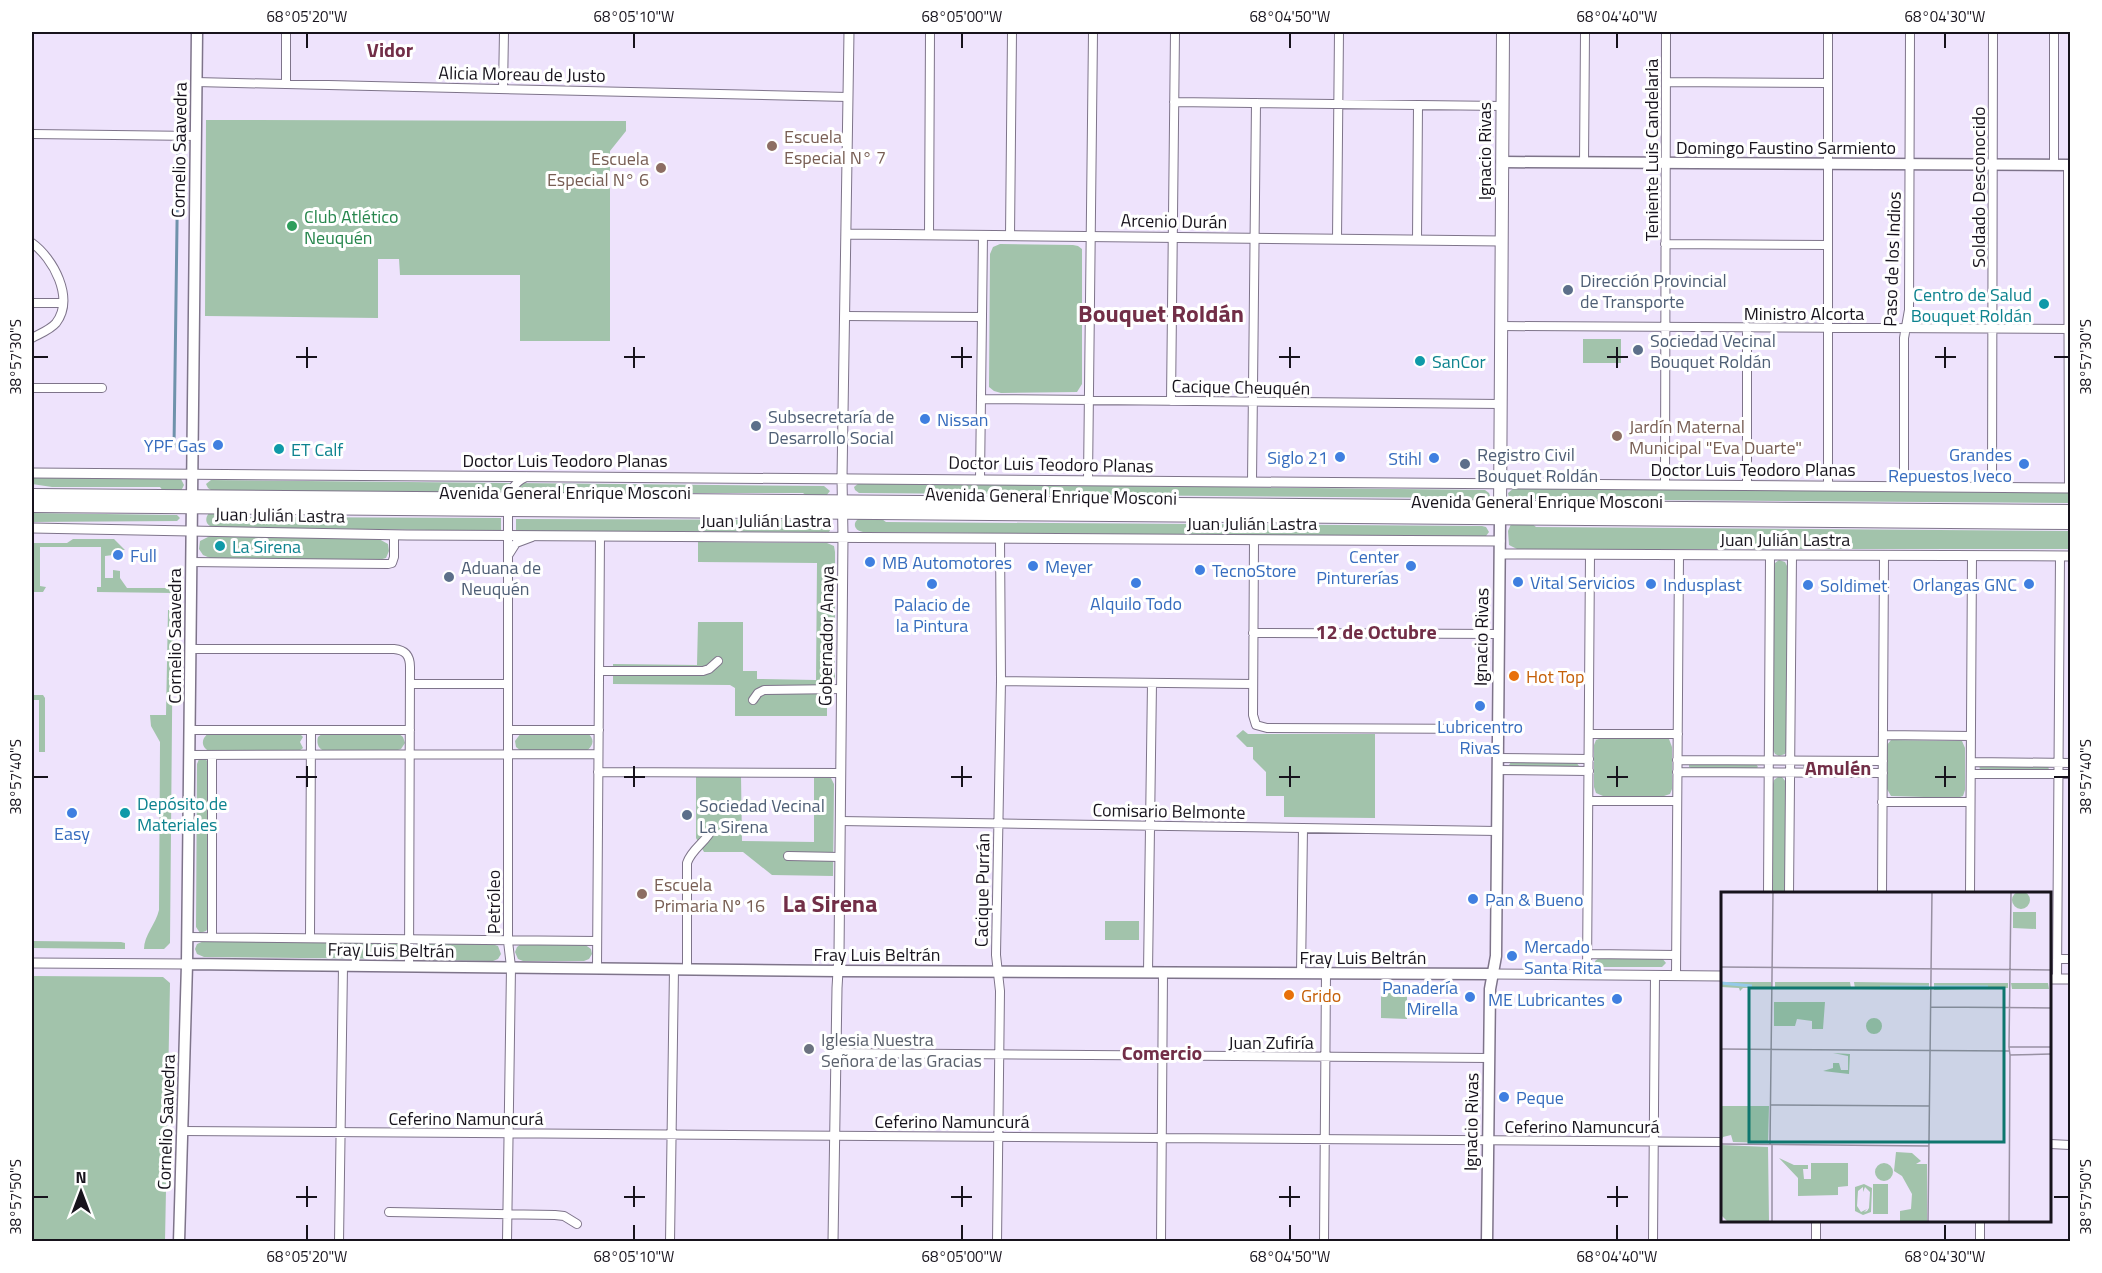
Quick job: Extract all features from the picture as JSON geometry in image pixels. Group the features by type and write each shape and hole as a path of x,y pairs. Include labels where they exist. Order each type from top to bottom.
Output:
{"main road":[{"name":"Cornelio Saavedra","path":"179,1242 187,964 196,32"},
{"name":"Ignacio Rivas","path":"1487,1242 1490,989 1496,956 1503,32"},
{"name":"Domingo Faustino Sarmiento","path":"1502,162 2069,165"},
{"path":"32,488 64,495"},
{"name":"Avenida General Enrique Mosconi","path":"32,495 192,502"},
{"name":"Avenida General Enrique Mosconi","path":"32,506 192,502 1500,512 2070,511"},
{"name":"Avenida General Enrique Mosconi","path":"1500,512 2070,523"},
{"name":"Fray Luis Beltrán","path":"187,964 838,971 1492,974"}],"street":[{"path":"286,32 286,84"},
{"path":"503,89 504,32"},
{"name":"Gobernador Anaya","path":"833,1242 840,857 842,478 849,32"},
{"path":"929,235 930,32"},
{"path":"1010,236 1012,32"},
{"path":"1088,480 1093,32"},
{"path":"1171,401 1175,32"},
{"path":"1337,239 1339,32"},
{"path":"1584,163 1585,32"},
{"name":"Teniente Luis Candelaria","path":"1665,485 1666,32"},
{"path":"1828,32 1828,486"},
{"name":"Paso de los Indios","path":"1904,487 1904,342 1909,310 1910,32"},
{"name":"Soldado Desconocido","path":"1992,487 1994,32"},
{"path":"2054,32 2054,165"},
{"name":"Alicia Moreau de Justo","path":"196,82 848,97"},
{"path":"1666,82 1828,83"},
{"path":"1174,102 1503,106"},
{"path":"1252,482 1256,103"},
{"path":"1417,240 1418,105"},
{"path":"32,134 195,136"},
{"path":"2069,165 2070,488"},
{"name":"Arcenio Durán","path":"846,234 1502,241"},
{"path":"980,479 983,235"},
{"path":"32,243 45,255 60,280 62,289 62,303 56,322 32,338"},
{"path":"1665,244 1828,246"},
{"path":"32,303 62,303"},
{"path":"845,316 982,317"},
{"name":"Ministro Alcorta","path":"1502,326 2070,329"},
{"path":"1747,327 1747,486"},
{"path":"32,388 102,388"},
{"name":"Cacique Cheuquén","path":"981,399 1501,404"},
{"name":"Doctor Luis Teodoro Planas","path":"32,473 2070,488"},
{"path":"508,505 514,484 528,476"},
{"name":"Petróleo","path":"507,1242 511,968 508,940 508,505"},
{"name":"Juan Julián Lastra","path":"32,528 394,535 1500,541"},
{"path":"191,562 388,564 394,559 394,535"},
{"path":"508,561 511,548 516,543 538,536"},
{"path":"597,968 600,536"},
{"name":"Cacique Purrán","path":"998,1242 1000,991 996,955 1000,538"},
{"path":"1254,540 1253,715 1256,725 1267,728 1498,729"},
{"name":"Juan Julián Lastra","path":"1500,554 2065,556"},
{"path":"1587,975 1590,554"},
{"path":"1676,976 1679,555"},
{"path":"1768,892 1770,555"},
{"path":"1789,892 1792,555"},
{"path":"1882,892 1884,556"},
{"path":"1970,892 1972,556"},
{"path":"2065,556 2059,763 2057,959 2053,979 2070,979"},
{"path":"1254,633 1499,634"},
{"path":"190,649 394,649 407,654 410,662 409,967"},
{"path":"599,671 703,671 718,661"},
{"path":"1000,681 1253,684"},
{"path":"1148,972 1152,683"},
{"path":"410,684 508,684"},
{"path":"753,700 758,693 764,690 842,689"},
{"path":"189,730 410,730"},
{"path":"310,938 311,730"},
{"path":"508,730 598,730"},
{"path":"1589,734 1678,734"},
{"path":"1883,735 1971,736"},
{"path":"189,755 598,754"},
{"path":"212,755 212,937"},
{"path":"1498,758 1589,759"},
{"path":"1677,760 1883,761"},
{"path":"1971,762 2070,763"},
{"path":"1497,770 1589,771"},
{"path":"598,772 841,772"},
{"path":"1677,772 1883,773"},
{"path":"1971,774 2070,774"},
{"path":"1589,801 1677,801"},
{"path":"1882,802 1970,802"},
{"name":"Comisario Belmonte","path":"840,821 1497,831"},
{"path":"687,969 687,863 690,855 706,840 713,827"},
{"path":"1301,973 1303,828"},
{"path":"788,856 840,857"},
{"name":"Fray Luis Beltrán","path":"187,937 597,941"},
{"path":"1588,954 1676,955"},
{"path":"2057,959 2070,959"},
{"name":"Fray Luis Beltrán","path":"32,963 187,964"},
{"path":"339,1242 343,966"},
{"path":"670,1242 674,969"},
{"path":"1161,1242 1163,972"},
{"path":"1324,1242 1326,973"},
{"name":"Fray Luis Beltrán","path":"1492,974 1721,976"},
{"path":"1653,1242 1655,975"},
{"name":"Juan Zufiría","path":"836,1053 1489,1058"},
{"name":"Ceferino Namuncurá","path":"182,1131 1721,1142"},
{"path":"2051,1144 2070,1145"},
{"path":"389,1212 559,1215 577,1224"},
{"path":"1816,1222 1816,1242"},
{"path":"1980,1222 1980,1242"}],"green space":[{"path":"206,120 626,121 626,131 610,151 610,341 520,341 520,275 400,275 399,259 378,259 378,318 205,316"},
{"path":"1000,244 1073,245 1082,249 1082,384 1077,392 1001,393 989,387 990,254 993,247"},
{"path":"1583,339 1621,339 1621,363 1583,363"},
{"path":"32,477 176,478 181,479 184,485 181,491 164,492 160,487 52,487 32,484"},
{"path":"211,480 511,484 508,490 502,493 211,490 206,484"},
{"path":"520,483 824,486 830,491 826,496 807,496 803,493 519,493 516,490"},
{"path":"859,483 1485,490 1490,496 1485,501 1466,501 1462,498 859,493 854,487"},
{"path":"1514,488 2070,493 2070,503 1509,498 1508,493"},
{"path":"228,512 233,517 501,518 501,531 214,527 207,522 209,513"},
{"path":"32,513 177,515 180,518 177,521 32,522"},
{"path":"879,517 886,522 1482,526 1486,527 1489,532 1482,537 863,532 855,527 858,519"},
{"path":"516,519 827,520 832,523 832,527 829,532 516,531"},
{"path":"1531,523 1536,527 2070,531 2070,549 1517,549 1509,545 1508,531 1511,524"},
{"path":"210,536 379,539 388,544 389,551 386,558 379,560 210,558 203,555 199,549 200,541"},
{"path":"73,539 114,539 125,550 113,550 113,555 105,556 105,578 113,578 113,570 120,571 120,578 127,588 174,588 174,593 97,592 97,587 101,587 101,547 40,547 40,586 46,587 43,592 32,592 32,543 67,543"},
{"path":"698,542 827,543 834,546 835,680 827,680 827,716 735,716 735,688 730,685 613,684 613,664 697,665 698,622 743,622 743,671 757,671 757,679 816,680 817,563 698,562"},
{"path":"1779,560 1785,562 1788,568 1787,750 1785,754 1779,756 1773,750 1774,568 1775,563"},
{"path":"168,610 173,610 170,943 164,949 144,949 159,910 160,742 151,726 150,715 166,715"},
{"path":"32,695 43,695 45,698 45,752 39,752 39,700 32,700"},
{"path":"1243,730 1248,734 1375,734 1375,818 1284,817 1284,796 1266,796 1266,772 1253,759 1253,747 1247,747 1236,736"},
{"path":"208,733 299,733 303,737 300,742 303,748 299,751 212,752 203,745 203,740"},
{"path":"323,733 398,733 403,737 405,743 401,749 395,751 326,751 320,748 317,742 318,737"},
{"path":"521,733 587,733 592,742 591,747 586,751 521,751 516,747 515,741"},
{"path":"1602,738 1669,739 1672,747 1670,794 1664,796 1603,796 1596,793 1594,745 1596,740"},
{"path":"1891,740 1962,741 1965,748 1963,796 1957,798 1891,796 1887,789 1887,745"},
{"path":"205,758 209,764 208,928 200,933 196,927 197,764 199,759"},
{"path":"1511,762 1576,762 1579,766 1511,766 1509,765"},
{"path":"1689,764 1756,764 1758,767 1756,769 1691,768"},
{"path":"1804,764 1870,765 1873,767 1870,769 1805,769"},
{"path":"1982,765 2047,766 2049,768 2047,771 1982,770 1979,768"},
{"path":"696,776 741,776 742,841 814,842 814,777 831,778 834,784 833,876 772,875 743,852 704,852 696,838"},
{"path":"1782,777 1786,782 1786,892 1772,892 1774,780"},
{"path":"1105,921 1139,921 1139,940 1105,940"},
{"path":"32,941 121,942 125,943 125,949 32,948"},
{"path":"204,941 399,943 404,947 404,951 402,957 396,959 204,957 197,954 195,949 197,944"},
{"path":"421,943 492,944 498,946 501,954 493,961 419,960 414,956 413,949"},
{"path":"521,944 584,944 591,949 592,954 584,961 523,961 518,959 515,952"},
{"path":"1599,958 1662,958 1666,963 1662,967 1599,967 1595,961"},
{"path":"32,976 163,977 170,983 165,1241 32,1241"},
{"path":"1381,988 1407,988 1407,1019 1381,1018"}],"waterway":[{"path":"174,447 178,151"}],"place":[{"name":"Escuela Especial N° 7","path":"772,146"},
{"name":"Escuela Especial N° 6","path":"661,168"},
{"name":"Club Atlético Neuquén","path":"292,226"},
{"name":"Dirección Provincial de Transporte","path":"1568,290"},
{"name":"Centro de Salud Bouquet Roldán","path":"2044,304"},
{"name":"Sociedad Vecinal Bouquet Roldán","path":"1638,350"},
{"name":"SanCor","path":"1420,361"},
{"name":"Nissan","path":"925,419"},
{"name":"Subsecretaría de Desarrollo Social","path":"756,426"},
{"name":"Jardín Maternal Municipal \"Eva Duarte\"","path":"1617,436"},
{"name":"YPF Gas","path":"218,445"},
{"name":"ET Calf","path":"279,449"},
{"name":"Siglo 21","path":"1340,457"},
{"name":"Stihl","path":"1434,458"},
{"name":"Registro Civil Bouquet Roldán","path":"1465,464"},
{"name":"Grandes Repuestos Iveco","path":"2024,464"},
{"name":"La Sirena","path":"220,546"},
{"name":"Full","path":"118,555"},
{"name":"MB Automotores","path":"870,562"},
{"name":"Meyer","path":"1033,566"},
{"name":"Center Pinturerías","path":"1411,566"},
{"name":"TecnoStore","path":"1200,570"},
{"name":"Aduana de Neuquén","path":"449,577"},
{"name":"Vital Servicios","path":"1518,582"},
{"name":"Alquilo Todo","path":"1136,583"},
{"name":"Palacio de la Pintura","path":"932,584"},
{"name":"Indusplast","path":"1651,584"},
{"name":"Orlangas GNC","path":"2029,584"},
{"name":"Soldimet","path":"1808,585"},
{"name":"Hot Top","path":"1514,676"},
{"name":"Lubricentro Rivas","path":"1480,706"},
{"name":"Easy","path":"72,813"},
{"name":"Depósito de Materiales","path":"125,813"},
{"name":"Sociedad Vecinal La Sirena","path":"687,815"},
{"name":"Escuela Primaria Nº 16","path":"642,894"},
{"name":"Pan & Bueno","path":"1473,899"},
{"name":"Mercado Santa Rita","path":"1512,956"},
{"name":"Grido","path":"1289,995"},
{"name":"Panadería Mirella","path":"1470,997"},
{"name":"ME Lubricantes","path":"1617,999"},
{"name":"Iglesia Nuestra Señora de las Gracias","path":"809,1049"},
{"name":"Peque","path":"1504,1097"}],"district":[{"name":"Vidor","path":"390,49"},
{"name":"Bouquet Roldán","path":"1161,313"},
{"name":"12 de Octubre","path":"1376,631"},
{"name":"Amulén","path":"1838,767"},
{"name":"La Sirena","path":"830,903"},
{"name":"Comercio","path":"1162,1052"}]}
